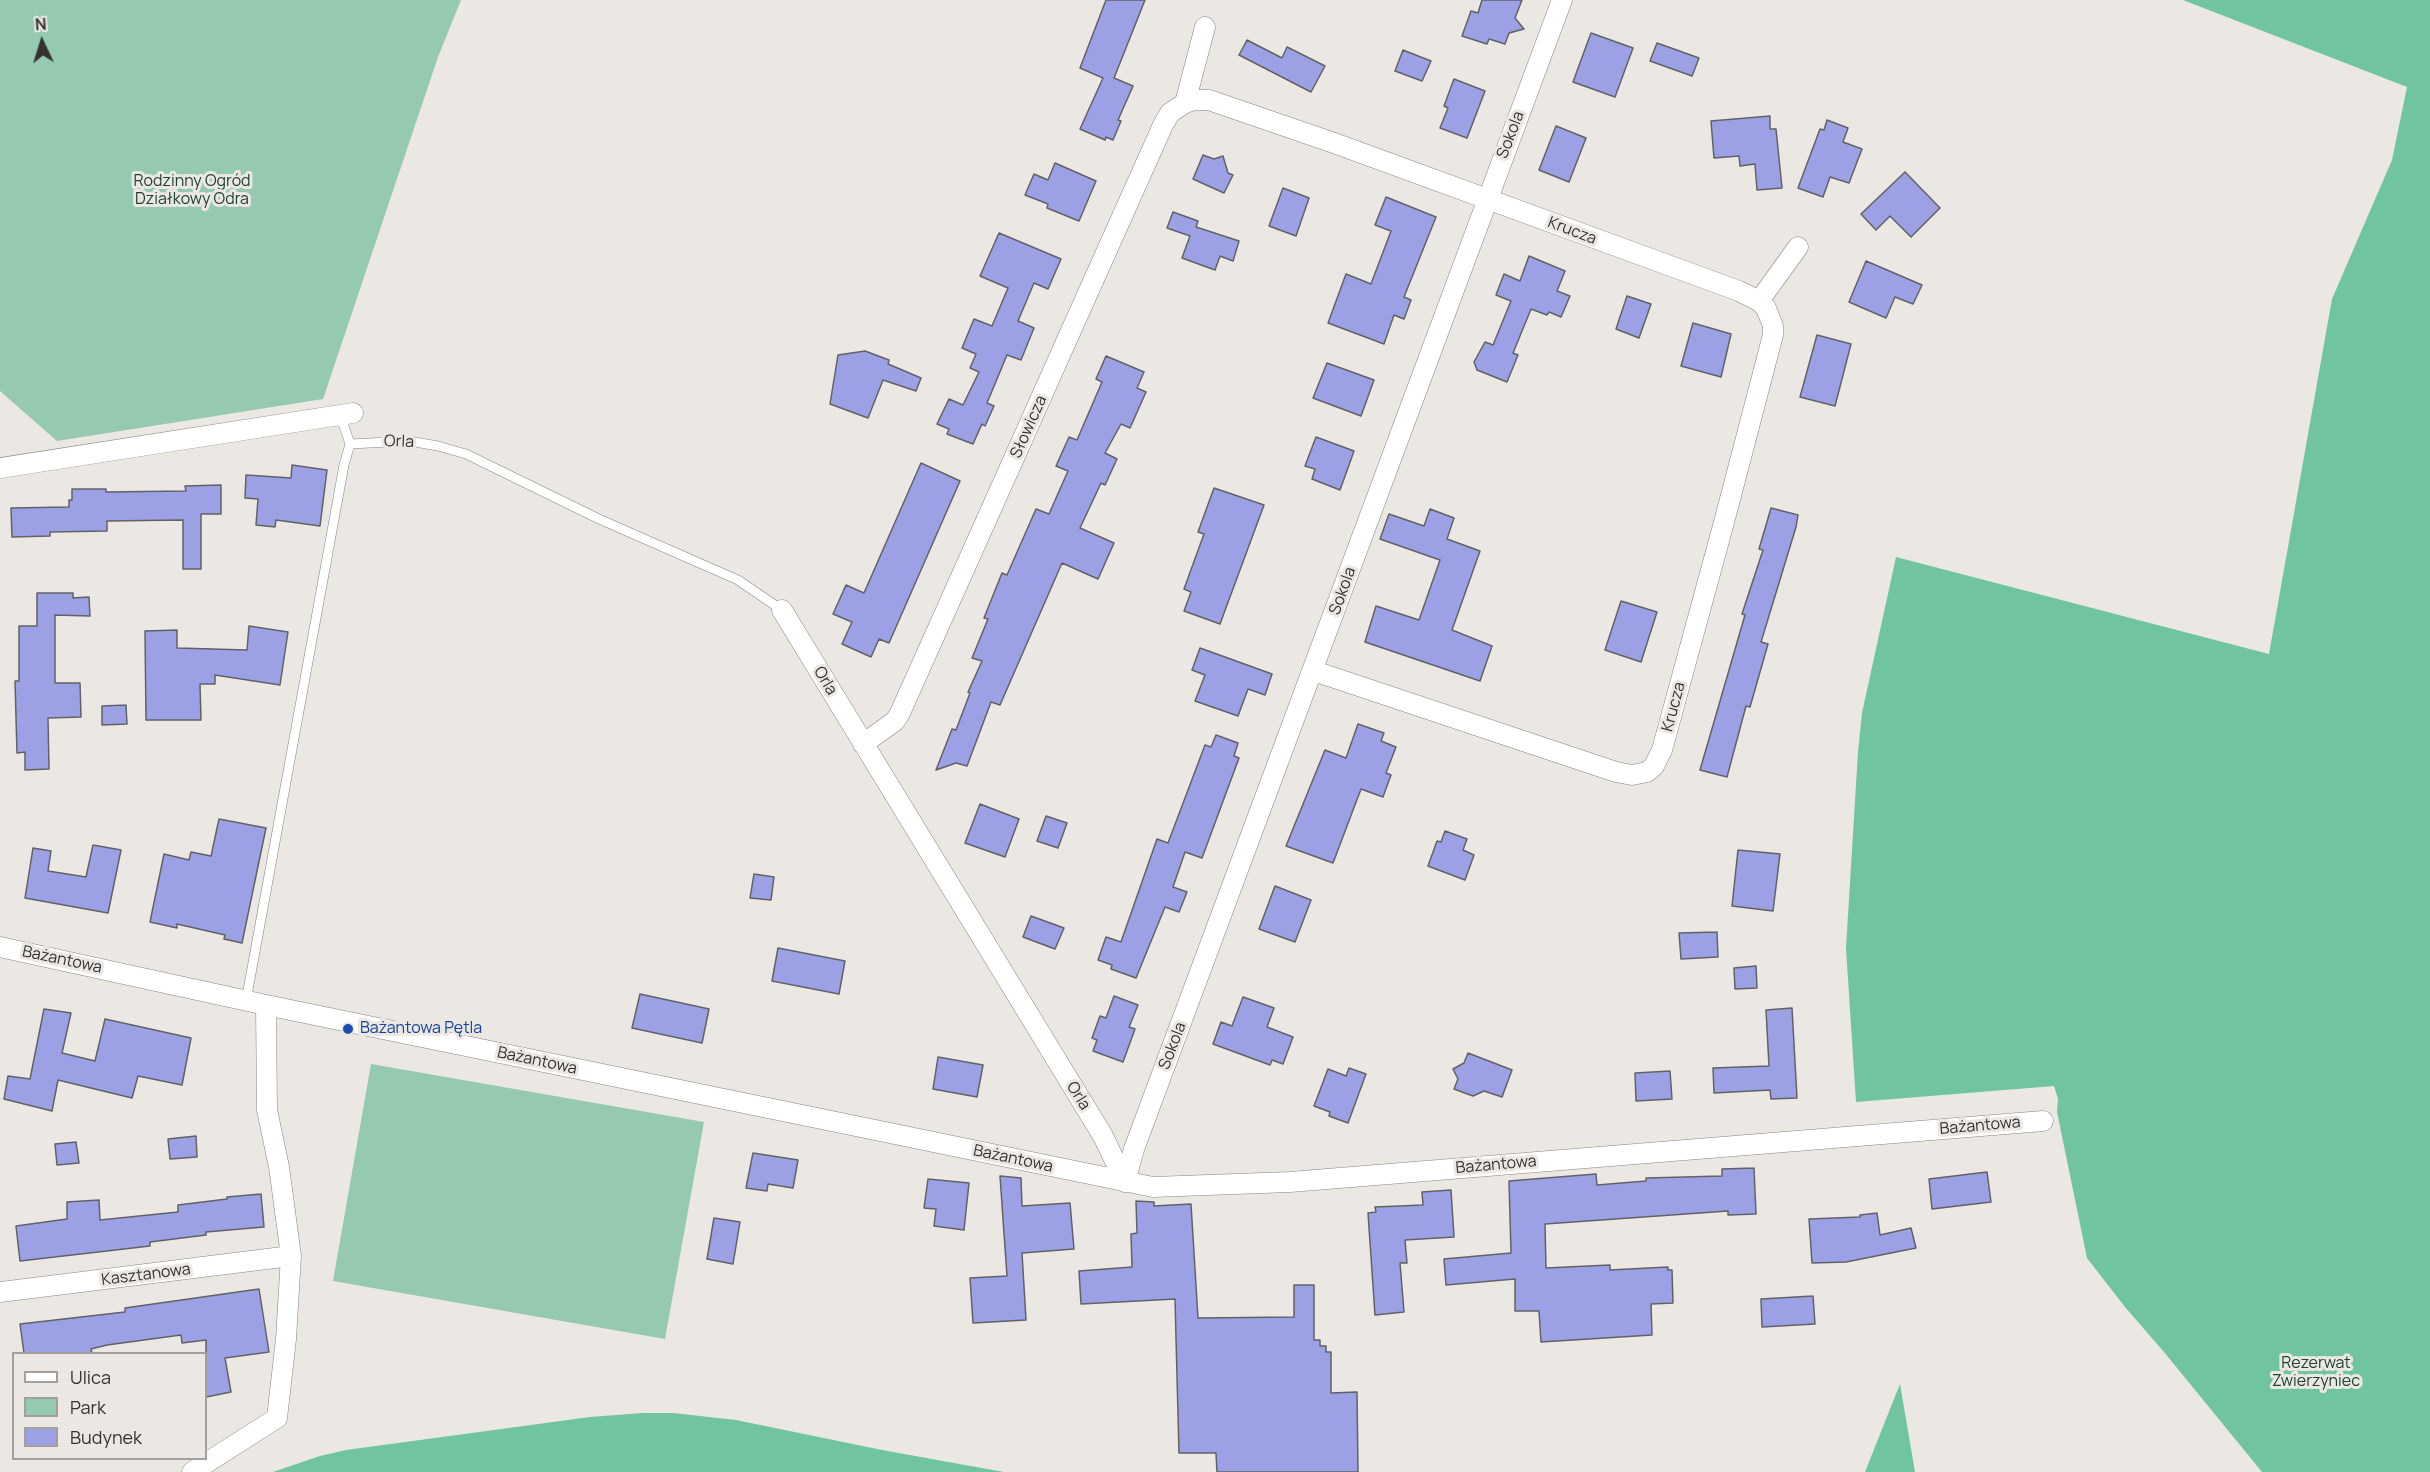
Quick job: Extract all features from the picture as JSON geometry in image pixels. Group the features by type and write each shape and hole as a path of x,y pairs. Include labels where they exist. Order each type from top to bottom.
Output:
{"street":[{"name":"Sokola","path":"1125,1182 1137,1141 1314,671 1562,0"},
{"path":"1205,27 1185,103 1209,100 1487,200"},
{"name":"Słowicza","path":"863,744 894,721 900,713 1163,125 1170,113 1185,103"},
{"name":"Krucza","path":"1314,671 1616,772 1632,775 1647,772 1654,766 1662,750 1773,335 1770,317 1766,308 1759,301 1739,291 1487,200"},
{"path":"1759,301 1798,247"},
{"path":"0,468 345,415"},
{"name":"Orla","path":"782,610 1103,1136 1125,1182"},
{"name":"Bażantowa","path":"0,947 266,1005 1125,1182 1167,1187 1290,1182 2043,1121"},
{"path":"192,1472 277,1418 286,1339 291,1256 279,1167 267,1110 266,1005"},
{"name":"Kasztanowa","path":"0,1292 291,1256"}],"lane":[{"path":"246,1000 344,465 350,444 344,426 345,415"},
{"name":"Orla","path":"350,444 409,441 466,454 599,519 738,580 782,610"}],"green space":[{"name":"Rodzinny Ogród Działkowy Odra","path":"0,0 461,0 438,57 323,399 57,441 0,391"},
{"name":"Rezerwat Zwierzyniec","path":"2183,0 2430,0 2430,1472 2262,1472 2087,1258 2057,1112 2058,1099 2054,1086 1856,1102 1846,948 1858,752 1862,713 1896,557 2269,654 2332,299 2392,160 2407,87"},
{"path":"371,1064 704,1122 665,1339 333,1281"},
{"path":"1900,1384 1915,1472 1865,1472"},
{"path":"673,1413 736,1420 1004,1472 273,1472 346,1450 590,1417"}],"building":[{"path":"1106,0 1145,0 1114,78 1133,86 1118,120 1121,121 1113,140 1106,137 1105,140 1080,129 1103,78 1080,68"},
{"path":"1482,0 1522,0 1515,18 1524,29 1509,33 1505,44 1489,39 1487,44 1462,36 1471,11 1478,13"},
{"path":"1591,33 1633,48 1615,97 1573,82"},
{"path":"1247,40 1282,58 1287,47 1325,66 1311,92 1239,55"},
{"path":"1657,43 1699,58 1692,76 1650,61"},
{"path":"1403,50 1431,61 1422,81 1395,71"},
{"path":"1454,79 1485,91 1467,138 1440,128 1448,108 1444,106"},
{"path":"1770,116 1770,129 1776,129 1782,188 1757,190 1755,164 1740,166 1739,156 1714,158 1711,121"},
{"path":"1827,120 1848,128 1843,142 1862,149 1849,183 1830,177 1823,197 1798,188 1820,129 1824,130"},
{"path":"1556,126 1586,138 1569,182 1539,170"},
{"path":"1203,155 1214,159 1223,156 1228,173 1233,175 1224,193 1193,179"},
{"path":"1055,163 1096,181 1079,221 1047,208 1048,204 1025,195 1034,174 1048,180"},
{"path":"1905,172 1940,208 1911,237 1890,216 1876,230 1861,214"},
{"path":"1283,188 1309,198 1296,236 1269,226"},
{"path":"1386,197 1436,217 1404,297 1411,300 1404,319 1394,315 1384,344 1328,323 1346,274 1371,284 1391,231 1375,225"},
{"path":"1173,212 1198,221 1196,227 1239,241 1233,261 1220,256 1215,270 1182,258 1190,236 1167,228"},
{"path":"999,233 1061,259 1048,289 1034,283 1018,321 1034,328 1021,360 1007,355 987,403 994,406 973,444 947,434 949,429 937,424 949,399 963,405 979,372 970,368 976,354 962,348 974,319 992,326 1008,288 980,276"},
{"path":"1529,256 1565,271 1557,291 1570,296 1561,317 1531,309 1513,353 1518,355 1507,382 1477,370 1474,362 1485,342 1493,345 1511,301 1496,295 1504,274 1520,281"},
{"path":"1866,261 1922,285 1913,304 1895,297 1886,318 1849,302"},
{"path":"1627,296 1651,304 1639,338 1616,329"},
{"path":"1693,323 1731,334 1721,377 1681,366"},
{"path":"1817,335 1851,344 1835,406 1800,397"},
{"path":"865,351 889,360 888,364 921,378 916,391 883,380 868,418 830,404 838,355"},
{"path":"1106,356 1144,372 1137,388 1146,392 1130,428 1121,424 1105,453 1117,459 1105,485 1101,483 1080,528 1114,543 1098,579 1062,563 1000,705 991,702 967,766 956,763 936,770 952,729 956,730 970,693 968,692 982,661 972,658 988,619 984,618 1002,573 1007,575 1036,509 1049,514 1068,471 1056,466 1069,437 1077,440 1102,382 1096,379"},
{"path":"1327,363 1374,380 1361,416 1313,398"},
{"path":"1316,437 1354,451 1340,490 1312,479 1315,469 1305,466"},
{"path":"921,463 960,481 889,643 879,639 871,657 842,644 852,622 833,614 846,585 864,593"},
{"path":"292,465 327,470 320,526 276,520 275,527 256,525 258,499 245,498 246,475 291,478"},
{"path":"221,485 221,514 201,514 201,569 183,569 183,520 107,521 107,531 50,532 50,536 12,537 11,508 69,507 69,500 72,500 72,489 106,489 106,492 186,491 185,486"},
{"path":"1214,488 1264,505 1220,624 1184,611 1191,592 1184,589 1204,534 1198,532"},
{"path":"1771,508 1798,515 1761,642 1768,644 1750,707 1746,706 1727,777 1700,770 1745,615 1742,614 1763,550 1759,549"},
{"path":"1430,509 1454,518 1447,539 1480,551 1452,630 1492,646 1480,681 1365,642 1376,606 1419,620 1440,560 1380,539 1389,514 1424,526"},
{"path":"37,593 73,593 73,598 89,597 90,616 55,615 55,683 80,683 81,717 48,718 49,769 25,770 25,752 17,753 15,681 19,681 19,626 37,626"},
{"path":"1621,601 1657,612 1641,662 1605,650"},
{"path":"249,626 288,632 280,685 215,675 215,684 200,684 201,720 146,720 145,631 177,630 177,648 247,650"},
{"path":"1200,648 1272,674 1265,695 1248,689 1238,716 1195,701 1205,675 1192,670"},
{"path":"126,705 127,724 102,725 102,706"},
{"path":"1358,724 1384,733 1381,741 1396,747 1386,773 1391,775 1383,797 1361,789 1333,863 1286,846 1325,750 1346,758"},
{"path":"1216,735 1238,743 1234,756 1239,758 1202,858 1185,852 1173,887 1187,892 1179,912 1165,907 1136,978 1111,969 1112,965 1098,960 1106,937 1121,942 1157,839 1168,843 1205,745 1211,747"},
{"path":"980,804 1019,819 1005,857 965,843"},
{"path":"1046,816 1067,823 1058,848 1037,841"},
{"path":"219,819 266,828 242,943 224,939 225,935 177,924 177,928 150,922 164,854 189,860 191,852 211,856"},
{"path":"1445,831 1467,839 1463,850 1474,855 1465,880 1428,866 1437,841 1441,842"},
{"path":"93,845 121,850 108,913 25,898 33,848 51,851 48,871 86,877"},
{"path":"1738,850 1780,854 1773,911 1732,906"},
{"path":"754,874 774,877 771,900 750,898"},
{"path":"1275,886 1311,900 1295,942 1259,929"},
{"path":"1031,916 1064,928 1055,949 1023,937"},
{"path":"1717,932 1718,957 1681,959 1679,933"},
{"path":"778,948 845,961 839,994 772,981"},
{"path":"1756,966 1757,988 1735,989 1734,968"},
{"path":"640,994 709,1009 702,1043 632,1028"},
{"path":"1114,996 1138,1005 1129,1027 1135,1029 1123,1062 1093,1051 1097,1040 1092,1038 1100,1016 1106,1018"},
{"path":"1243,997 1274,1008 1267,1027 1293,1037 1283,1064 1272,1060 1270,1065 1213,1044 1221,1022 1232,1026"},
{"path":"1792,1008 1797,1098 1771,1099 1770,1090 1714,1093 1713,1068 1769,1066 1766,1010"},
{"path":"44,1009 71,1013 62,1053 95,1061 105,1019 191,1038 182,1085 138,1076 132,1098 58,1080 52,1111 4,1099 8,1076 30,1079"},
{"path":"1468,1053 1512,1070 1502,1097 1484,1091 1473,1096 1454,1089 1458,1079 1453,1069 1464,1063"},
{"path":"938,1057 983,1065 977,1097 933,1089"},
{"path":"1349,1068 1366,1074 1348,1123 1329,1116 1330,1112 1314,1106 1328,1069 1346,1076"},
{"path":"1670,1071 1672,1099 1636,1101 1635,1073"},
{"path":"196,1136 197,1157 170,1159 168,1139"},
{"path":"76,1142 79,1163 57,1165 55,1144"},
{"path":"753,1153 798,1160 793,1188 768,1184 767,1191 746,1188"},
{"path":"1754,1168 1756,1214 1728,1215 1728,1211 1545,1224 1546,1268 1610,1265 1610,1270 1668,1267 1668,1270 1672,1270 1673,1303 1651,1304 1652,1335 1541,1342 1539,1311 1515,1311 1515,1279 1446,1285 1444,1259 1511,1253 1509,1181 1596,1174 1597,1185 1646,1181 1646,1178 1722,1176 1722,1169"},
{"path":"1987,1172 1991,1202 1932,1209 1929,1179"},
{"path":"1000,1176 1021,1178 1022,1206 1070,1203 1074,1249 1022,1253 1026,1320 973,1323 970,1278 1007,1276"},
{"path":"928,1179 969,1183 964,1230 934,1226 936,1209 924,1208"},
{"path":"1451,1190 1454,1237 1405,1240 1407,1263 1400,1263 1404,1312 1375,1315 1368,1213 1376,1212 1375,1207 1423,1205 1422,1192"},
{"path":"261,1194 264,1227 206,1232 206,1235 150,1242 150,1246 20,1261 16,1226 67,1219 67,1202 99,1200 100,1220 178,1212 178,1205"},
{"path":"1136,1201 1154,1202 1154,1206 1191,1204 1198,1318 1294,1317 1294,1285 1314,1285 1314,1340 1320,1340 1320,1346 1326,1346 1326,1352 1331,1352 1331,1393 1357,1392 1358,1472 1217,1472 1216,1453 1179,1453 1175,1299 1081,1304 1079,1271 1132,1267 1131,1234 1137,1233"},
{"path":"1877,1213 1880,1235 1911,1228 1916,1248 1846,1262 1812,1263 1809,1219 1860,1217 1860,1215"},
{"path":"714,1218 740,1222 733,1264 707,1259"},
{"path":"259,1289 269,1352 225,1358 231,1392 207,1397 206,1340 182,1343 181,1335 107,1345 91,1349 92,1352 24,1352 20,1324 125,1312 125,1308"},
{"path":"1813,1296 1815,1324 1762,1327 1761,1299"}],"place":[{"name":"Bażantowa Pętla","path":"348,1029"}]}
